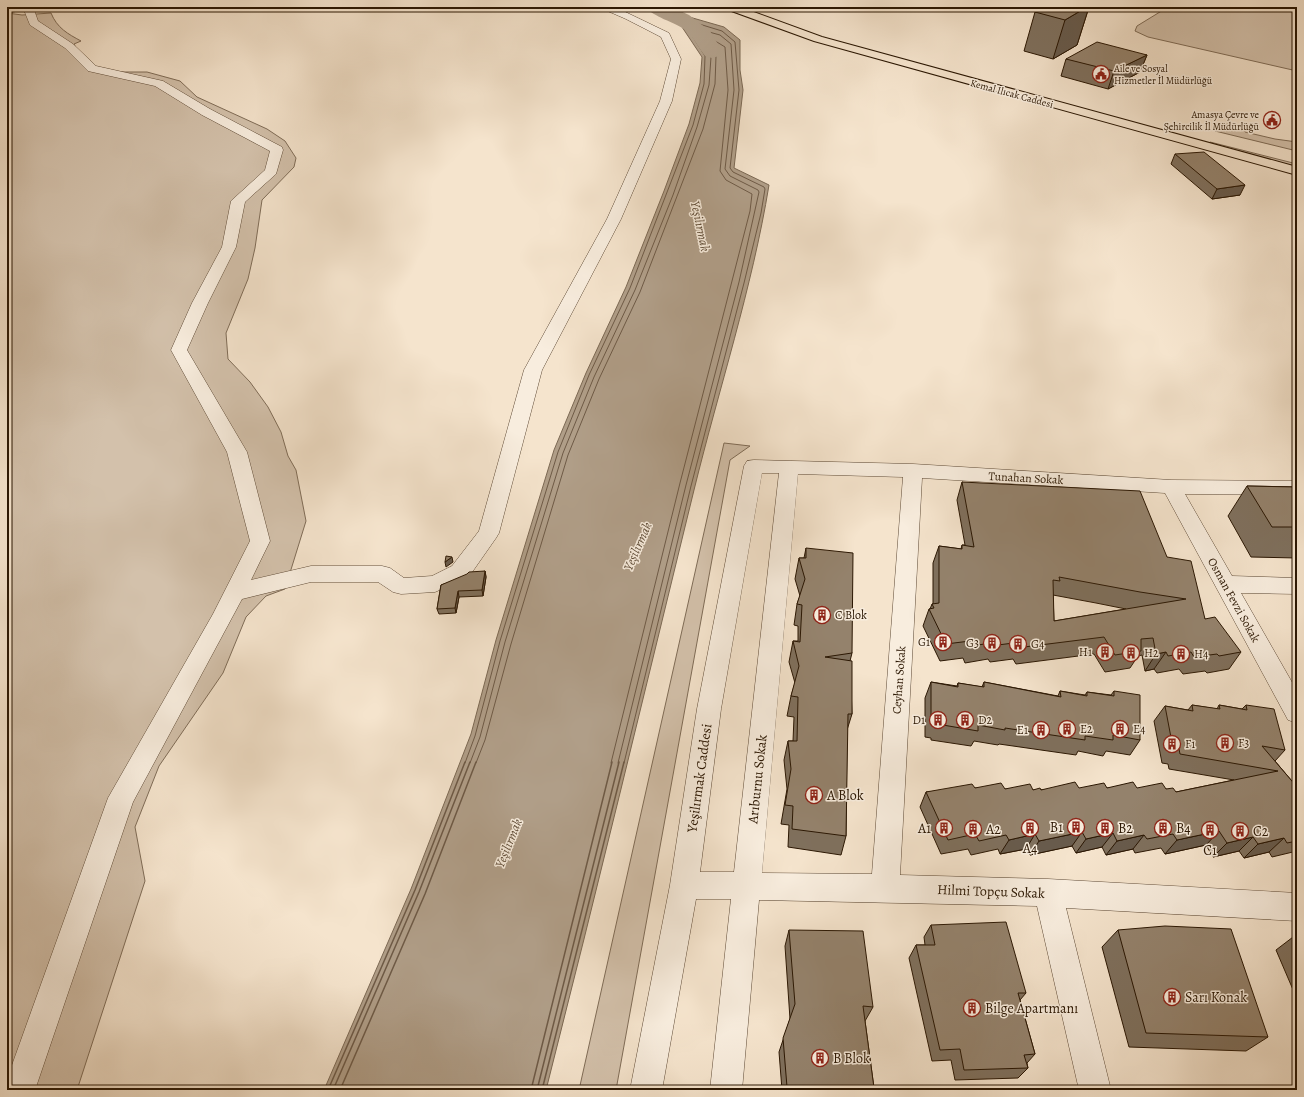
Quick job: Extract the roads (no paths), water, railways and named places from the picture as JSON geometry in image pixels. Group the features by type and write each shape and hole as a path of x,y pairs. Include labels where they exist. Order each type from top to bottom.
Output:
{"highway":[{"name":"Kemal Ilıcak Caddesi","path":"730,7 818,39 1297,171"},
{"name":"Kemal Ilıcak Caddesi","path":"748,7 794,24 857,43 1297,160"}],"street":[{"path":"7,10 22,7"},
{"path":"19,1090 121,798 222,618 260,541 237,452 179,350 200,303 229,247 238,201 271,171 277,150 206,112 159,83 92,69 69,46 34,23 28,7"},
{"path":"234,593 311,574 382,574 401,586 435,584 460,572 489,533 533,370 614,219 666,101 676,59 665,35 630,17 606,7"},
{"name":"Tunahan Sokak","path":"754,466 913,471 1171,487 1297,488"},
{"name":"Yeşilırmak Caddesi","path":"646,1090 684,885 709,709 754,466"},
{"name":"Arıburnu Sokak","path":"726,1090 789,467"},
{"name":"Ceyhan Sokak","path":"885,888 913,471"},
{"name":"Osman Fevzi Sokak","path":"1171,487 1297,713"},
{"path":"1225,584 1297,586"},
{"name":"Hilmi Topçu Sokak","path":"684,885 885,888 1048,893 1297,907"},
{"path":"1048,893 1095,1090"}],"water":[{"path":"672,12 724,27 740,40 740,70 743,90 734,168 769,185 754,262 694,490 546,1090 324,1090 411,889 471,734 496,640 554,450 586,373 626,287 689,124 700,83 702,57"}],"waterway":[{"name":"Yeşilırmak","path":"656,7 682,19 697,29 708,43 712,52"}],"place":[{"name":"Aile ve Sosyal Hizmetler İl Müdürlüğü","path":"1101,74"},
{"name":"Amasya Çevre ve Şehircilik İl Müdürlüğü","path":"1272,120"},
{"name":"C Blok","path":"822,615"},
{"name":"G1","path":"943,642"},
{"name":"G3","path":"992,643"},
{"name":"G4","path":"1018,644"},
{"name":"H1","path":"1105,652"},
{"name":"H2","path":"1131,653"},
{"name":"H4","path":"1181,654"},
{"name":"D1","path":"938,720"},
{"name":"D2","path":"965,720"},
{"name":"E2","path":"1067,729"},
{"name":"E4","path":"1120,729"},
{"name":"E1","path":"1041,730"},
{"name":"F3","path":"1225,743"},
{"name":"F1","path":"1172,744"},
{"name":"A Blok","path":"814,795"},
{"name":"B1","path":"1076,827"},
{"name":"A1","path":"944,828"},
{"name":"A4","path":"1030,828"},
{"name":"B2","path":"1105,828"},
{"name":"B4","path":"1163,828"},
{"name":"A2","path":"973,829"},
{"name":"C1","path":"1210,830"},
{"name":"C2","path":"1240,831"},
{"name":"Sarı Konak","path":"1172,997"},
{"name":"Bilge Apartmanı","path":"972,1008"},
{"name":"B Blok","path":"820,1058"}]}
